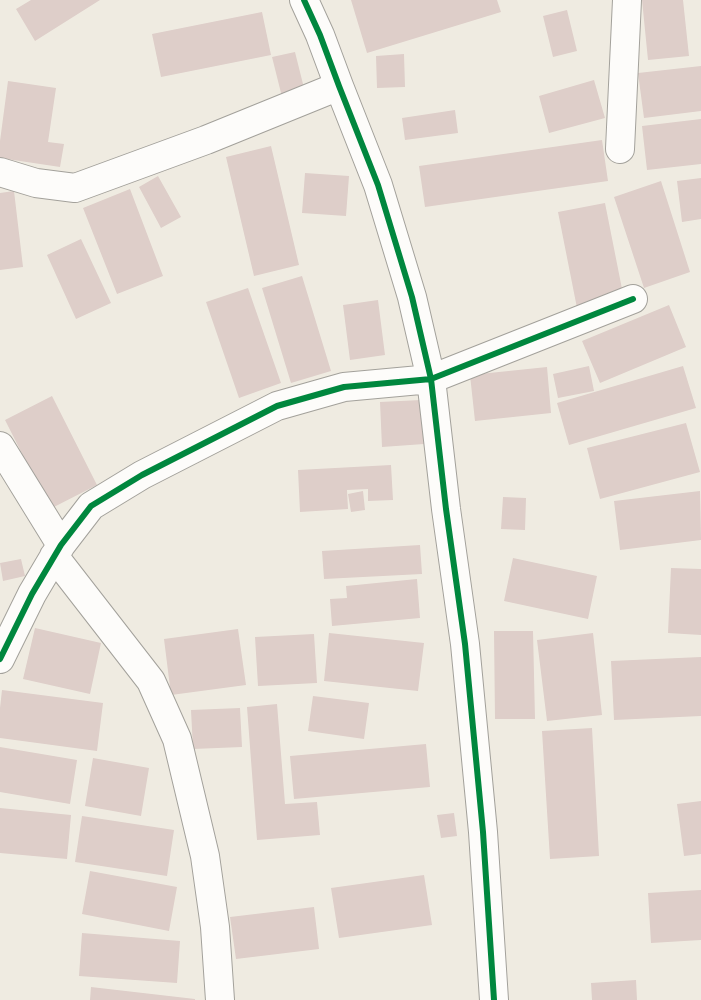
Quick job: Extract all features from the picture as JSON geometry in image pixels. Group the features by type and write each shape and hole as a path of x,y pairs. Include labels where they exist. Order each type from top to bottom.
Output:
{"street":[{"path":"304,0 320,35 378,185 412,297 431,379 467,664 483,832 494,1000"},
{"path":"620,149 627,0"},
{"path":"0,172 36,183 75,188 206,140 339,86"},
{"path":"0,659 32,594 57,551 91,506 142,475 277,406 344,387 431,379 633,299"},
{"path":"0,446 57,551 151,681 177,739 205,856 215,927 220,1000"}],"building":[{"path":"31,0 100,0 35,41 16,9"},
{"path":"351,0 497,0 501,12 367,53"},
{"path":"642,0 683,0 689,56 648,60"},
{"path":"567,10 577,51 553,57 543,16"},
{"path":"262,12 271,55 161,77 152,34"},
{"path":"295,52 305,92 282,97 272,57"},
{"path":"404,54 405,87 377,88 376,56"},
{"path":"701,66 701,111 644,118 638,73"},
{"path":"594,80 605,118 549,133 539,96"},
{"path":"8,81 56,88 48,142 64,144 60,167 0,158 0,141"},
{"path":"455,110 458,133 405,140 402,118"},
{"path":"701,119 701,164 647,170 642,126"},
{"path":"602,140 608,181 425,207 419,166"},
{"path":"271,146 299,265 254,276 226,157"},
{"path":"305,173 349,176 346,216 302,213"},
{"path":"158,176 181,217 161,228 139,187"},
{"path":"701,178 701,219 682,222 677,181"},
{"path":"661,181 690,272 644,288 614,197"},
{"path":"130,189 163,276 117,294 83,208"},
{"path":"14,191 23,267 0,270 0,193"},
{"path":"605,203 624,299 577,308 558,212"},
{"path":"81,239 111,303 76,319 47,255"},
{"path":"302,276 331,371 291,383 262,288"},
{"path":"248,288 281,383 239,398 206,302"},
{"path":"378,300 385,355 350,360 343,305"},
{"path":"669,305 686,347 600,383 582,341"},
{"path":"589,366 594,391 558,398 553,374"},
{"path":"683,366 696,408 569,445 557,403"},
{"path":"547,367 551,413 475,421 470,375"},
{"path":"52,396 97,485 50,509 5,420"},
{"path":"421,400 424,444 382,447 380,402"},
{"path":"686,423 700,472 600,499 587,448"},
{"path":"391,465 393,500 368,501 368,489 347,490 348,509 300,512 298,470"},
{"path":"363,491 365,510 351,512 348,494"},
{"path":"700,491 701,540 620,550 614,501"},
{"path":"503,497 526,498 525,530 501,529"},
{"path":"420,545 422,574 324,579 322,551"},
{"path":"513,558 597,576 588,619 504,601"},
{"path":"21,559 25,576 3,581 0,563"},
{"path":"671,568 701,569 701,635 668,633"},
{"path":"417,579 420,618 332,626 330,599 347,598 346,586"},
{"path":"35,628 101,643 90,694 23,679"},
{"path":"238,629 246,685 171,695 164,639"},
{"path":"494,631 533,631 535,719 495,719"},
{"path":"329,633 424,643 418,691 324,681"},
{"path":"593,633 602,715 547,721 537,640"},
{"path":"314,634 317,683 258,686 255,637"},
{"path":"701,657 701,716 614,720 611,661"},
{"path":"2,690 103,703 97,751 0,738"},
{"path":"313,696 369,703 364,739 308,731"},
{"path":"277,704 285,804 317,802 320,835 257,840 247,707"},
{"path":"240,708 242,747 193,749 191,710"},
{"path":"592,728 599,856 550,859 542,731"},
{"path":"426,744 430,787 294,799 290,756"},
{"path":"0,747 77,760 70,804 0,792"},
{"path":"93,758 149,768 141,816 85,806"},
{"path":"701,801 701,854 684,856 677,804"},
{"path":"0,808 71,815 67,859 0,853"},
{"path":"454,813 457,836 441,838 437,815"},
{"path":"82,816 174,830 167,876 75,862"},
{"path":"90,871 177,887 169,931 82,914"},
{"path":"424,875 432,925 339,938 331,888"},
{"path":"701,890 701,940 651,943 648,893"},
{"path":"314,907 319,949 236,959 230,917"},
{"path":"82,933 180,941 177,983 79,976"},
{"path":"636,980 637,1000 592,1000 591,983"},
{"path":"91,987 195,999 195,1000 90,1000"}],"cycle path":[{"path":"304,0 320,35 378,185 412,297 431,379 446,509 465,644 483,832 494,1000"},
{"path":"0,659 32,594 61,545 91,506 142,475 277,406 344,387 431,379 633,299"}]}
